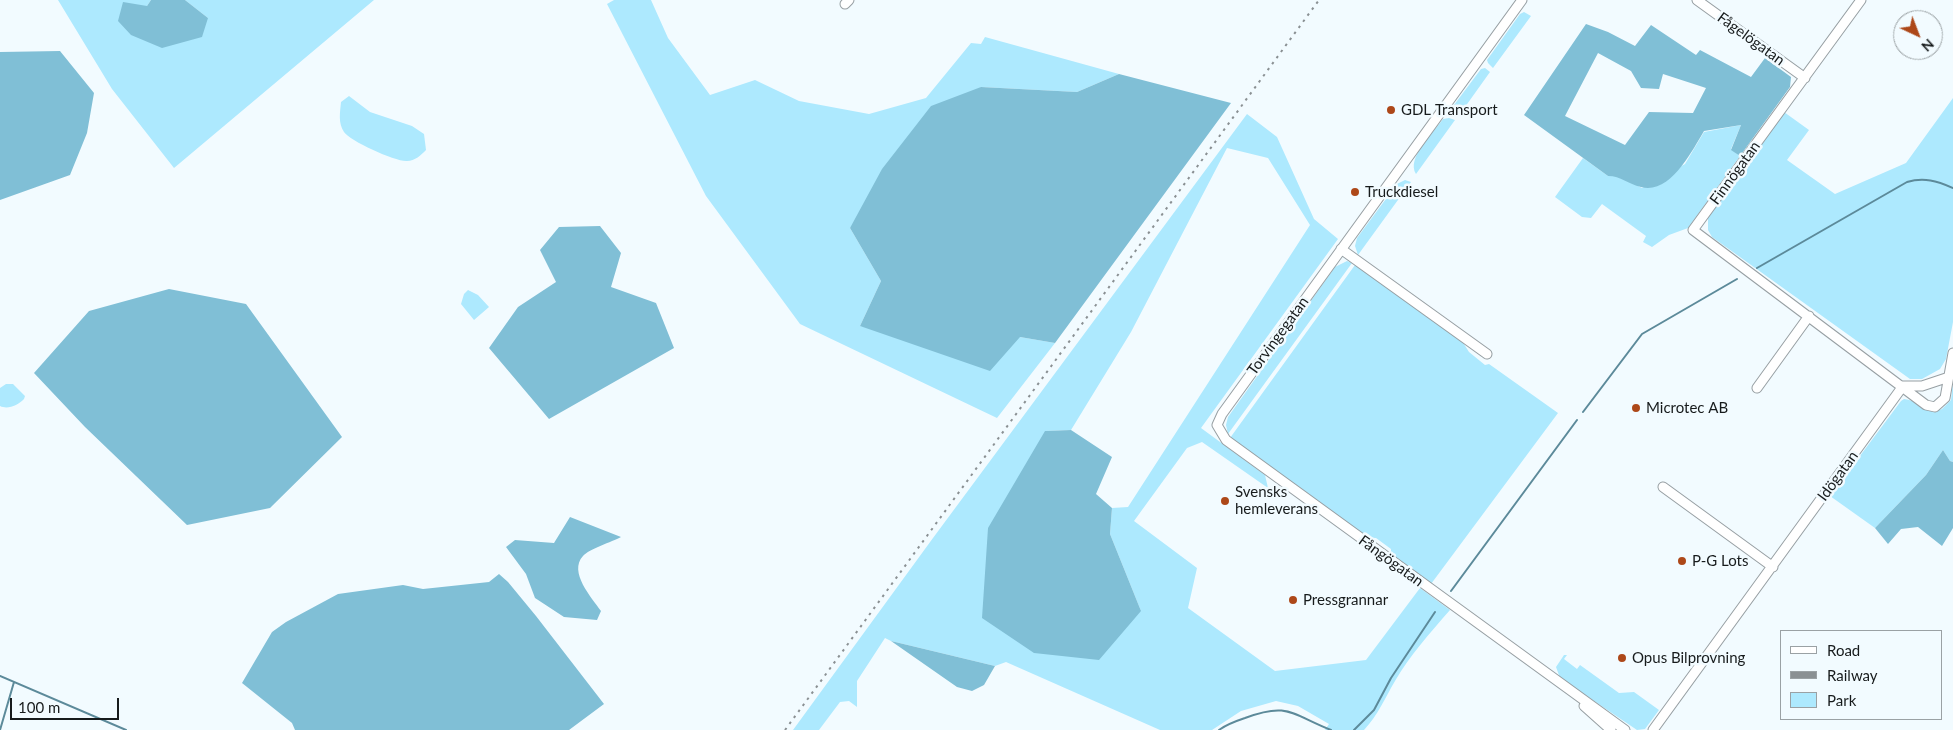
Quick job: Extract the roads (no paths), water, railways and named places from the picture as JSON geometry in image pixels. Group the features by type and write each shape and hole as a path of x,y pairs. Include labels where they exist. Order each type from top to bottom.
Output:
{"street":[{"name":"Torvingegatan","path":"1218,425 1222,414 1522,0"},
{"name":"Fågelögatan","path":"1697,0 1805,78"},
{"name":"Finnögatan","path":"1861,0 1693,230 1904,386 1908,393 1926,405 1935,407 1945,398 1953,353"},
{"path":"1342,249 1487,354"},
{"path":"1757,388 1809,316"},
{"path":"1904,386 1922,386 1949,377"},
{"name":"Idögatan","path":"1653,730 1904,386"},
{"name":"Fångögatan","path":"1218,425 1220,434 1226,440 1570,692 1625,730"},
{"path":"1663,486 1773,567"},
{"name":"Fångögatan","path":"1570,692 1611,730"}],"waterway":[{"path":"1757,268 1907,182 1930,180 1953,188"},
{"path":"1583,412 1642,334 1737,279"},
{"path":"1451,591 1577,420"},
{"path":"1354,730 1374,710 1391,678 1435,612"},
{"path":"0,676 126,730"},
{"path":"0,730 14,682"},
{"path":"1219,730 1259,713 1271,711 1289,712 1331,730"}],"railway":[{"path":"785,730 1319,0"}],"place":[{"name":"GDL Transport","path":"1391,110"},
{"name":"Truckdiesel","path":"1355,192"},
{"name":"Microtec AB","path":"1636,408"},
{"name":"Svensks hemleverans","path":"1225,501"},
{"name":"P-G Lots","path":"1682,561"},
{"name":"Pressgrannar","path":"1293,600"},
{"name":"Opus Bilprovning","path":"1622,658"}]}
